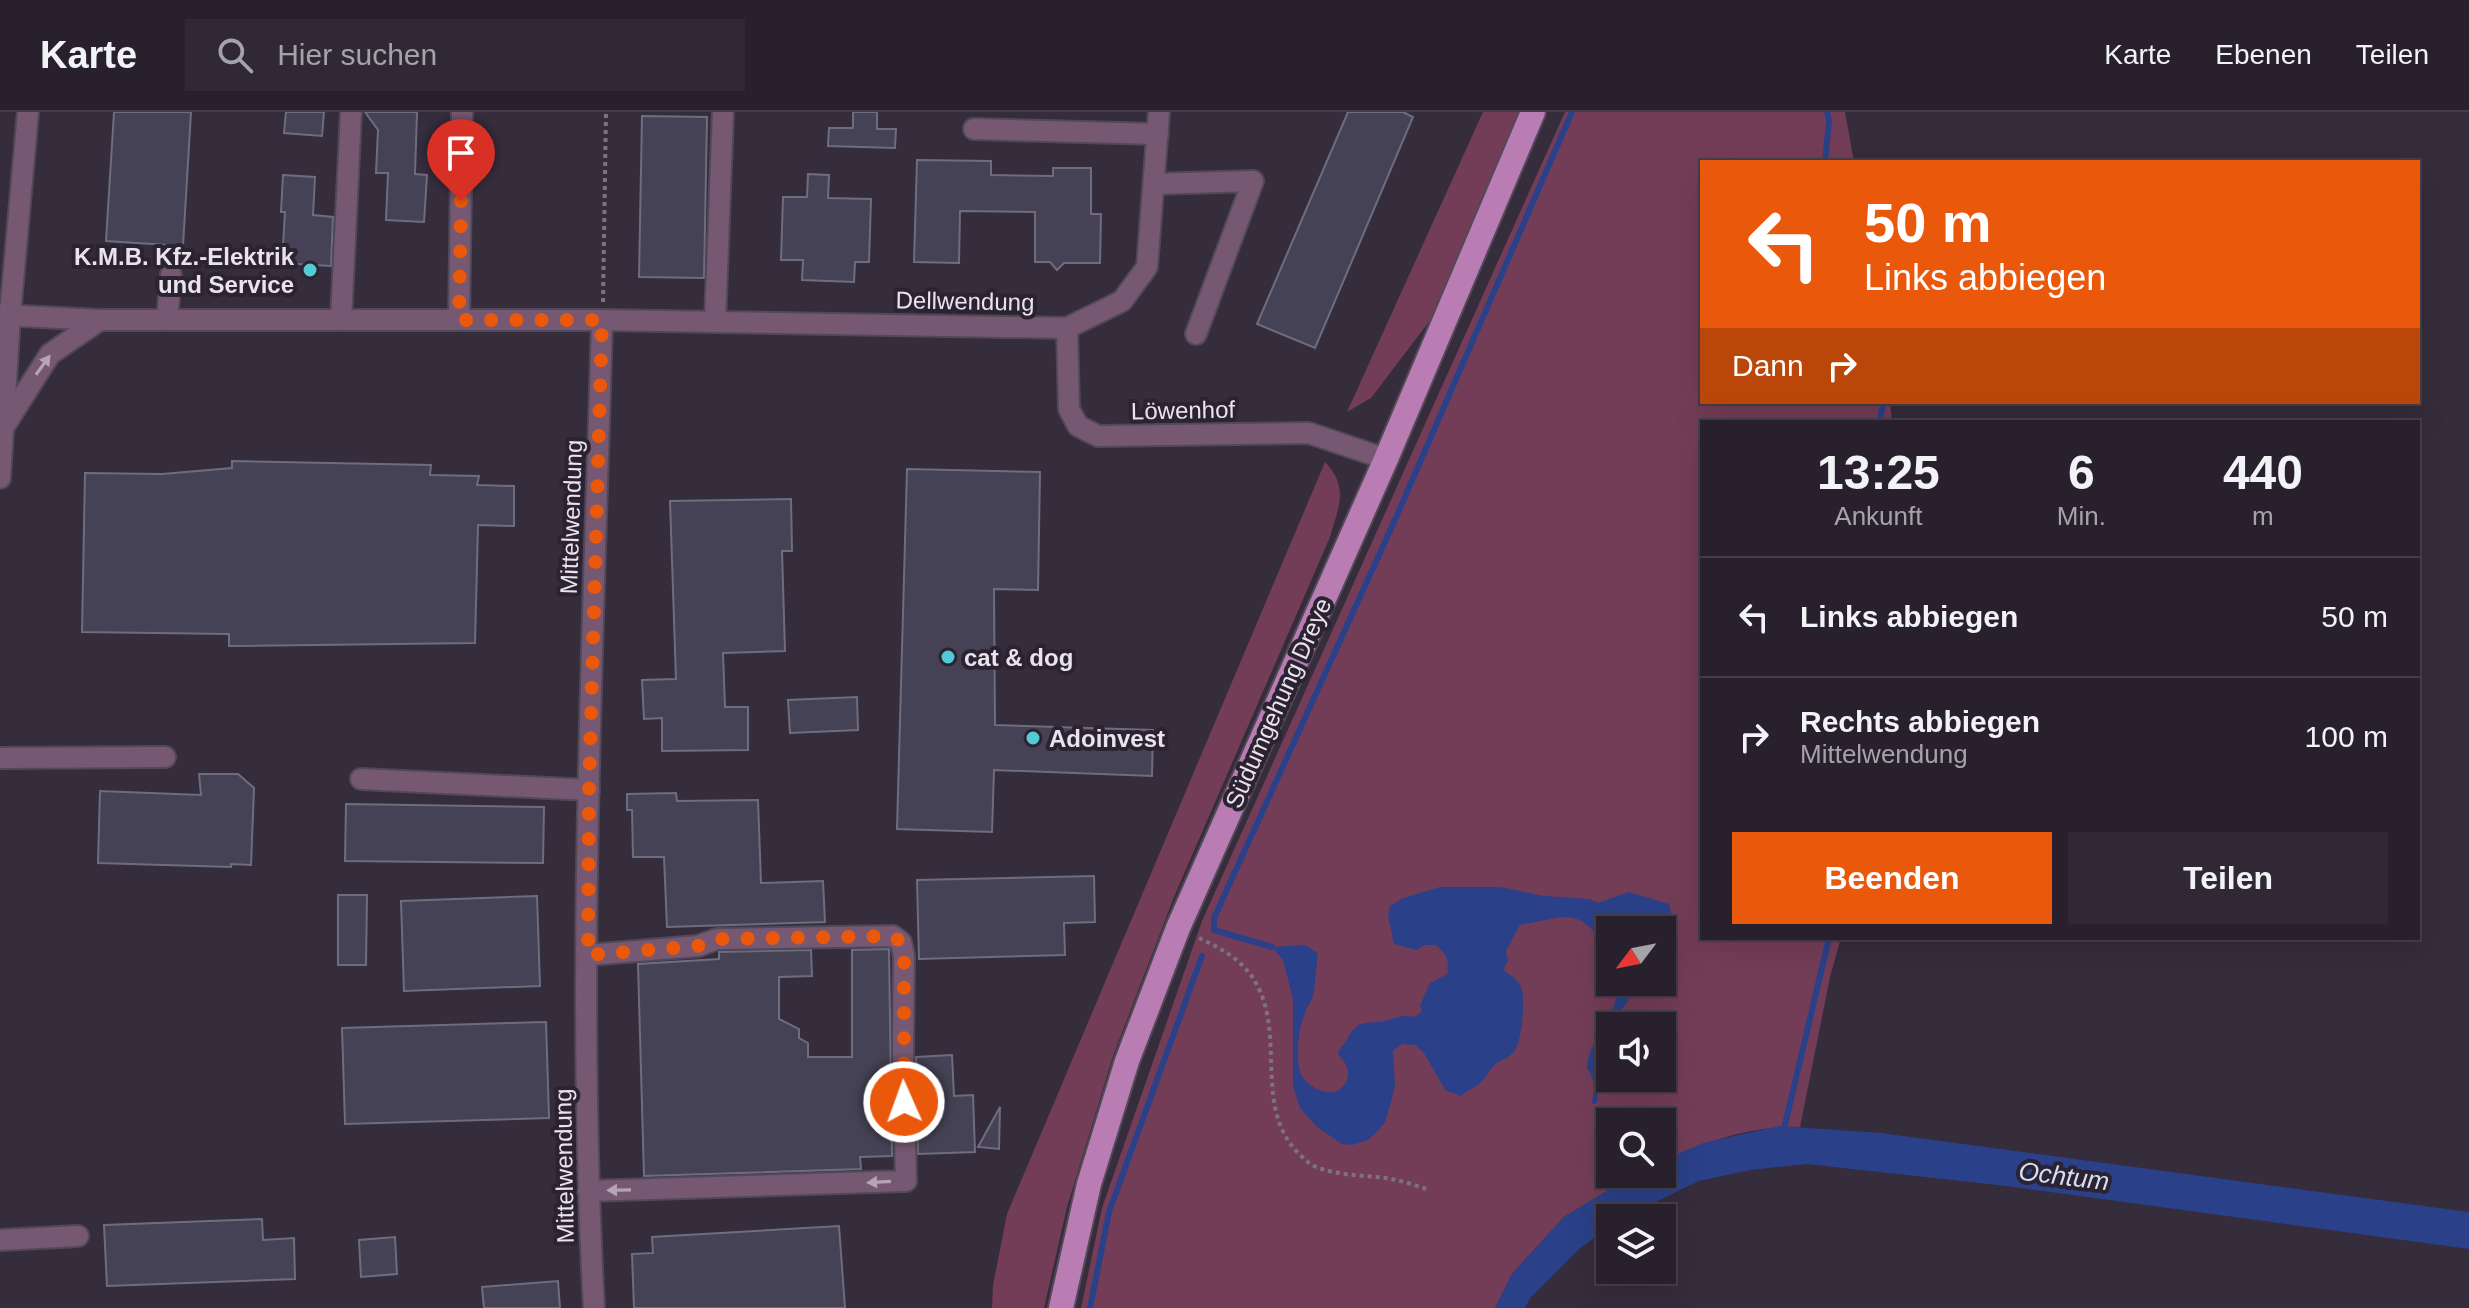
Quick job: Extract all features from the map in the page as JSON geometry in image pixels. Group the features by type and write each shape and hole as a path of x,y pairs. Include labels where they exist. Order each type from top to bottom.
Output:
{"main road":[{"name":"Südumgehung Dreye","path":"1061,1308 1089,1184 1127,1061 1178,928 1386,459 1533,112"}],"street":[{"path":"0,478 4,427 5,315 28,112"},
{"path":"341,320 351,112"},
{"path":"459,320 462,112"},
{"path":"715,322 723,112"},
{"name":"Dellwendung","path":"602,320 1067,328 1122,301 1147,267 1159,112"},
{"path":"974,129 1158,134"},
{"path":"1154,184 1253,181 1196,334"},
{"path":"0,251 17,228"},
{"path":"167,320 171,275"},
{"path":"5,315 100,320 602,320"},
{"path":"4,427 50,354 100,320"},
{"name":"Mittelwendung","path":"594,1308 588,1191 589,790 602,320"},
{"name":"Löwenhof","path":"1067,328 1069,409 1078,426 1098,436 1309,433 1386,459"},
{"path":"0,758 165,757"},
{"path":"361,779 589,790"},
{"path":"588,955 698,946 717,939 893,936 901,942 904,956 906,1181 588,1191"},
{"path":"0,1240 78,1236"}],"path":[{"path":"602,320 606,112"},
{"path":"1178,928 1240,961 1258,985 1266,1006 1270,1081 1277,1118 1291,1145 1312,1166 1349,1176 1388,1178 1427,1189"}],"shaded area":[{"path":"1483,112 1523,112 1438,310 1371,398 1347,412"},
{"path":"1565,112 1845,112 1854,160 1700,160 1700,404 1890,404 1892,420 1700,420 1700,940 1840,940 1800,1127 1765,1129 1730,1136 1676,1155 1676,1108 1596,1108 1596,1188 1612,1188 1564,1217 1512,1274 1495,1308 1081,1308 1102,1208 1202,921"},
{"path":"1325,462 1340,489 1339,506 1330,537 1174,897 1113,1056 1067,1207 1044,1308 992,1308 993,1285 1007,1214"}],"water":[{"path":"1440,887 1500,887 1544,896 1590,899 1598,903 1629,892 1669,904 1672,916 1596,916 1596,934 1574,918 1520,925 1506,951 1508,961 1503,970 1514,977 1522,992 1521,1031 1513,1053 1497,1063 1479,1084 1461,1096 1445,1090 1424,1053 1415,1045 1403,1044 1393,1050 1395,1085 1385,1122 1368,1140 1352,1145 1342,1144 1317,1127 1300,1108 1293,1086 1293,999 1283,960 1272,947 1305,945 1318,953 1313,996 1300,1033 1299,1068 1302,1076 1315,1088 1331,1092 1338,1090 1344,1085 1348,1073 1346,1064 1338,1054 1355,1028 1399,1017 1415,1017 1422,1011 1420,1005 1430,983 1447,974 1446,958 1436,945 1425,945 1416,950 1394,944 1388,916 1390,906 1403,898"},
{"path":"1617,996 1631,996 1620,1012 1610,1012"},
{"path":"1596,1040 1598,1092 1597,1103 1592,1104 1594,1085 1587,1068"},
{"name":"Ochtum","path":"1779,1126 1881,1133 2469,1212 2469,1249 2007,1186 1807,1164 1750,1170 1699,1181 1651,1204 1596,1204 1596,1236 1530,1298 1525,1308 1495,1308 1512,1274 1564,1217 1612,1188 1676,1188 1676,1155 1703,1143"}],"building":[{"path":"114,112 191,112 183,246 106,241"},
{"path":"286,112 324,112 322,136 284,133"},
{"path":"365,112 417,112 415,174 427,175 424,222 386,220 388,173 376,173 378,130"},
{"path":"853,112 877,112 877,129 896,129 895,148 828,146 829,128 853,128"},
{"path":"1348,112 1403,112 1413,117 1315,348 1257,324"},
{"path":"642,116 707,117 704,278 639,277"},
{"path":"917,160 991,161 991,175 1053,176 1053,168 1091,168 1091,214 1101,214 1100,263 1064,263 1057,270 1050,262 1035,262 1035,212 960,211 959,263 914,262"},
{"path":"808,174 829,175 828,198 871,199 869,262 855,262 854,282 802,280 803,260 781,260 783,197 807,197"},
{"path":"283,175 315,177 313,215 333,217 331,266 282,263 285,212 281,212"},
{"path":"232,461 431,465 430,475 479,476 477,485 514,486 514,526 478,525 475,643 229,646 229,634 82,632 85,473 162,474 232,468"},
{"name":"cat & dog","path":"907,469 1040,472 1038,590 994,589 995,725 1153,730 1152,776 994,770 992,832 897,829"},
{"path":"791,499 792,551 782,551 785,651 723,653 725,707 748,707 748,750 662,751 662,718 644,719 642,680 676,679 670,501"},
{"path":"857,697 858,730 790,733 788,700"},
{"path":"199,774 238,774 254,788 251,865 98,863 100,791 201,795"},
{"path":"676,793 677,801 758,800 761,883 823,881 825,922 667,927 664,857 633,857 632,810 627,810 627,794"},
{"path":"346,804 544,807 543,863 345,861"},
{"path":"1094,876 1095,922 1064,923 1065,955 919,959 917,880"},
{"path":"338,895 367,895 366,965 338,965"},
{"path":"537,896 540,986 404,991 401,901"},
{"path":"889,949 892,1156 860,1157 861,1169 644,1176 638,964 719,959 719,952 811,950 812,976 779,977 779,1019 799,1029 799,1038 808,1043 808,1057 852,1057 852,950"},
{"path":"546,1022 549,1118 345,1124 342,1028"},
{"path":"952,1055 954,1096 973,1095 975,1152 918,1154 916,1057"},
{"path":"1000,1107 999,1149 978,1147"},
{"path":"262,1219 263,1240 294,1238 295,1279 107,1286 104,1225"},
{"path":"839,1226 845,1308 634,1308 632,1254 653,1253 652,1237"},
{"path":"395,1237 397,1274 361,1277 359,1240"},
{"path":"558,1281 560,1308 484,1308 482,1287"}],"waterway":[{"path":"1272,947 1214,930 1214,918 1394,522 1572,112"},
{"path":"1825,160 1827,112"},
{"path":"1880,420 1883,404"},
{"path":"1783,1133 1829,940"},
{"path":"1090,1308 1109,1212 1202,956"}],"place":[{"name":"K.M.B. Kfz.-Elektrik und Service","path":"310,270"},
{"name":"cat & dog","path":"948,657"},
{"name":"Adoinvest","path":"1033,738"}],"route":[{"path":"461,201 459,320 602,320 589,790 588,955 698,946 717,939 893,936 901,942 904,956 904,1102"}]}
